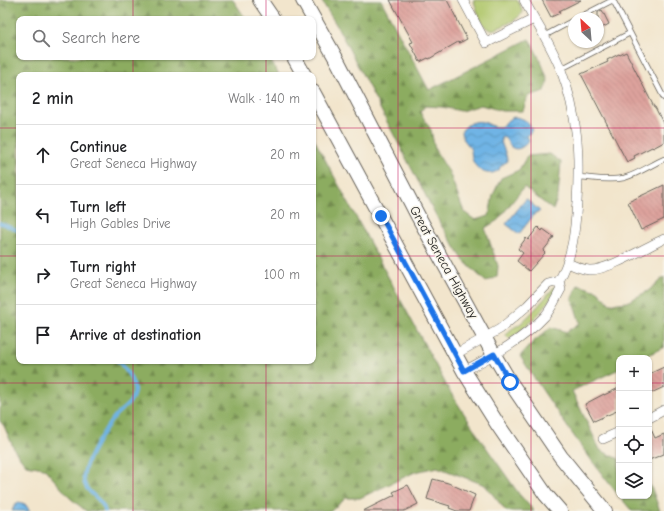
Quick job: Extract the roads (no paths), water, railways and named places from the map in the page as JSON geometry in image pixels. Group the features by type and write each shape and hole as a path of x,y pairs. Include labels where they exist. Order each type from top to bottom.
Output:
{"main road":[{"path":"260,0 271,16"},
{"name":"Great Seneca Highway","path":"303,0 312,16"},
{"name":"Great Seneca Highway","path":"316,23 338,62 418,216 510,382 561,457 605,511"},
{"path":"296,60 302,72"},
{"path":"316,98 454,355 498,425 546,495 560,511"}],"street":[{"path":"463,0 486,43 534,19"},
{"path":"464,371 494,354 530,330 545,315 561,289 559,281 568,263 572,247 579,177 579,151 576,128 569,96 560,69 524,0"},
{"path":"568,263 584,269 596,269 609,265 664,239"},
{"path":"454,355 484,337 500,330 527,306 548,284 559,281"},
{"path":"652,416 664,410"},
{"path":"603,440 616,434"}],"lane":[{"path":"590,12 613,0 664,98"},
{"path":"544,36 568,23"},
{"path":"560,69 630,33"},
{"path":"579,177 613,179 623,178 664,159"}],"water":[{"path":"515,117 523,119 529,124 532,130 527,136 529,140 519,149 516,149 511,147 505,138 501,137 507,161 500,167 499,170 495,172 482,172 476,166 472,157 471,149 463,139 461,132 466,126 475,122 479,121 499,127"},
{"path":"526,199 540,211 538,213 536,212 519,234 506,224"},
{"path":"19,502 25,504 30,511 12,511 15,504"}],"waterway":[{"path":"0,223 16,230"},
{"path":"105,511 100,501 85,486 84,473 88,460 106,428 133,397 134,389 132,380 120,364"}]}
